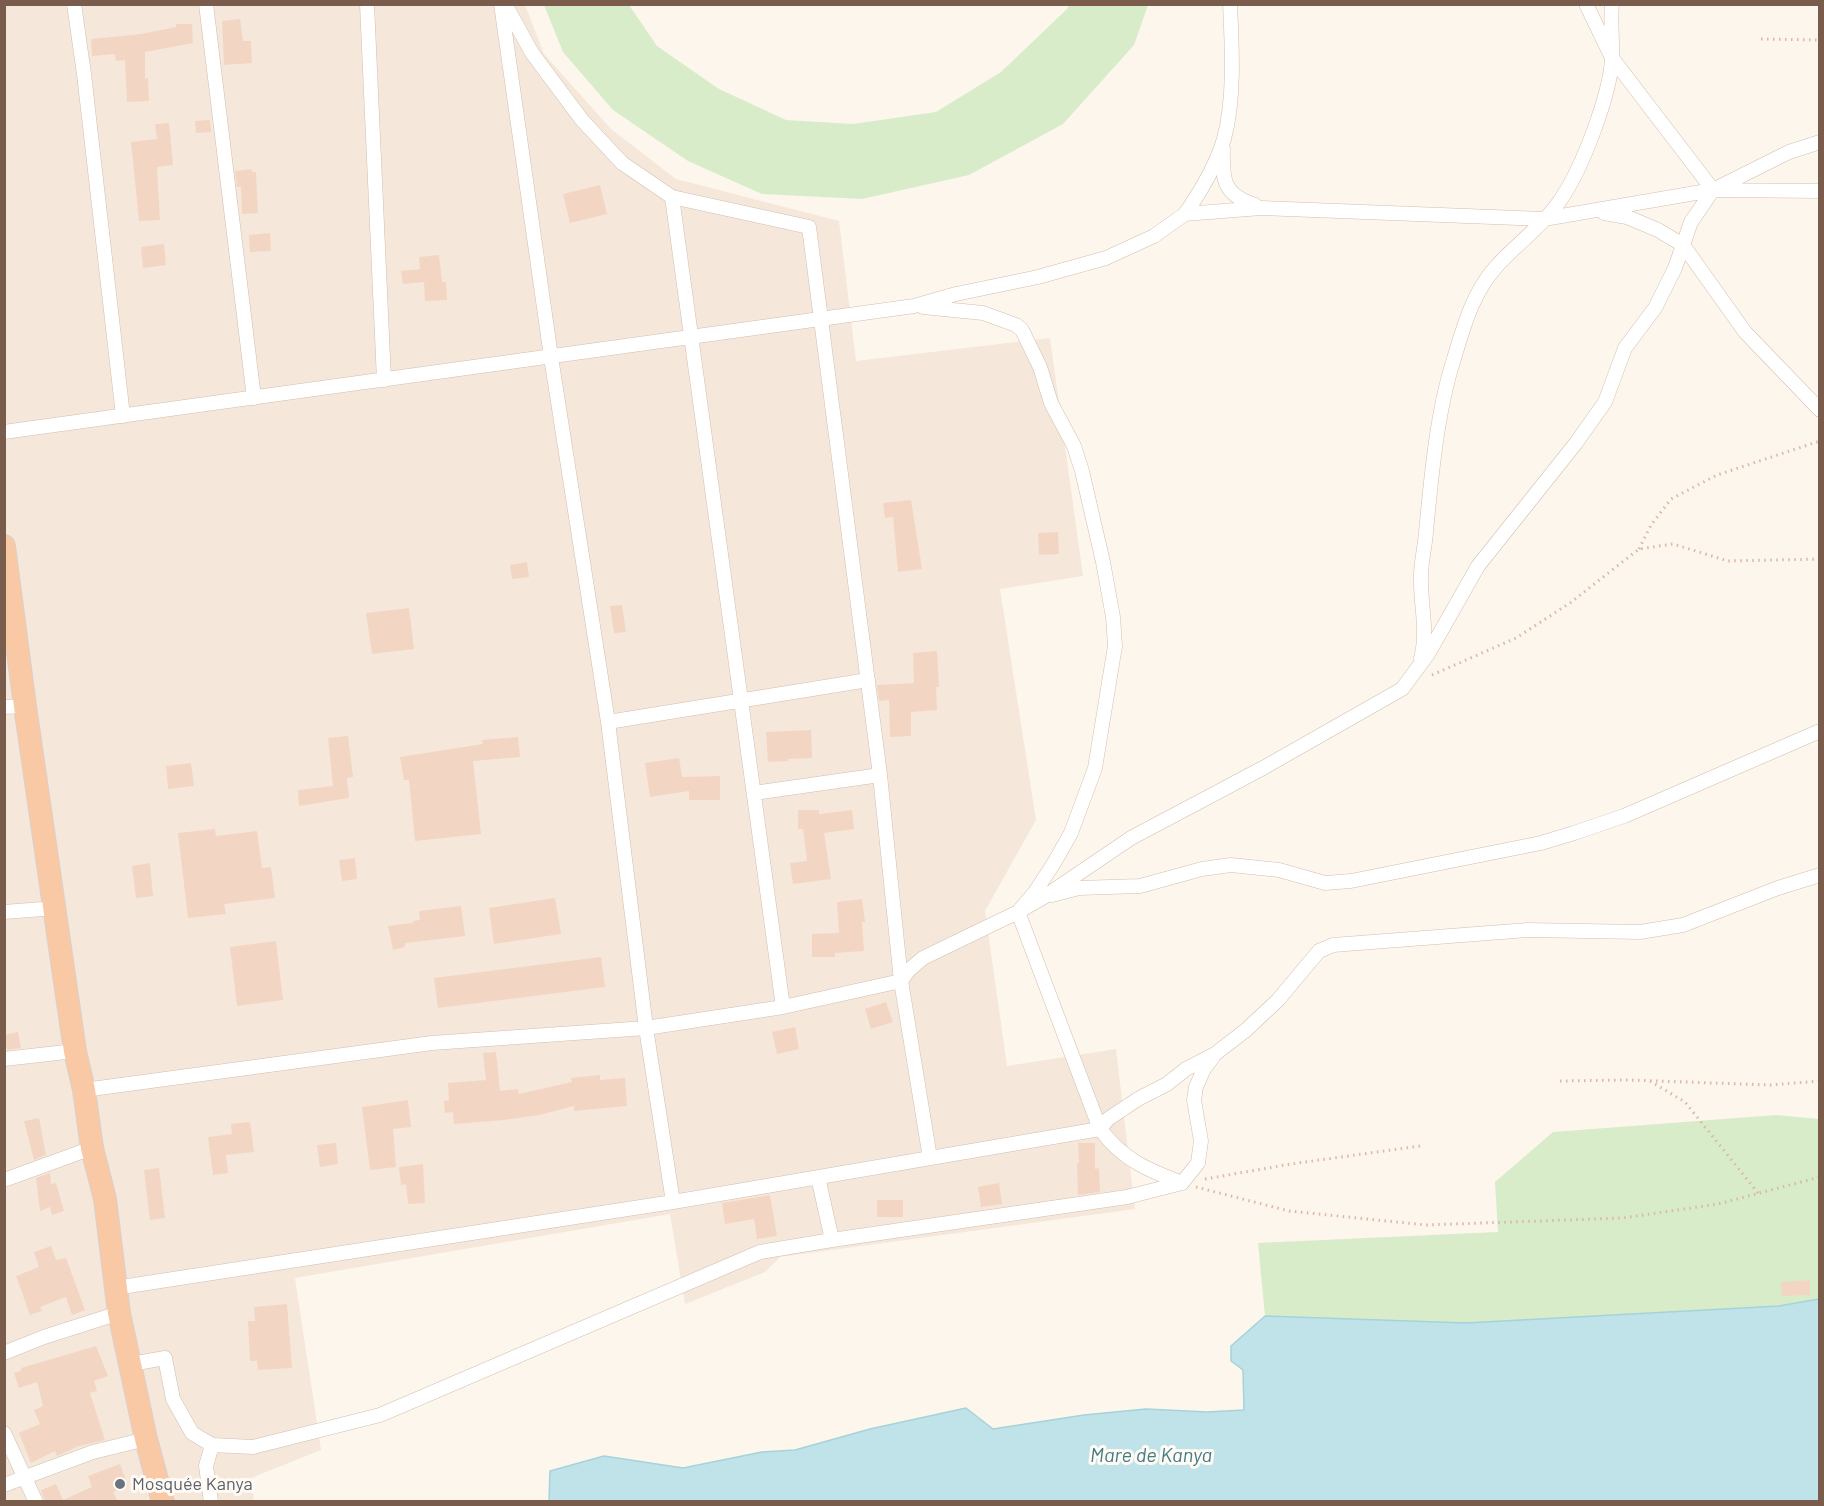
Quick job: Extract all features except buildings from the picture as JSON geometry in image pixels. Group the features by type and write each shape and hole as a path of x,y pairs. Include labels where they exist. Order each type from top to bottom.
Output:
{"highway":[{"path":"4,546 15,707 56,908 75,1051 84,1090 92,1148 105,1199 119,1312 147,1439 164,1502"}],"street":[{"path":"74,4 123,416"},
{"path":"206,4 254,398"},
{"path":"368,4 384,380"},
{"path":"503,4 532,53 582,120 622,163 672,197 809,227 880,775 901,981 930,1158"},
{"path":"503,4 551,357 608,722 646,1028 673,1202"},
{"path":"1230,4 1229,110 1223,140 1222,176 1231,192 1242,201 1261,208"},
{"path":"1586,4 1612,58 1674,142 1713,190"},
{"path":"1424,672 1424,613 1420,580 1430,489 1451,366 1478,292 1494,270 1561,200 1577,172 1608,83 1612,58 1610,24 1612,4"},
{"path":"4,432 821,320 914,306 956,294 1038,277 1106,258 1154,236 1185,214 1203,187 1223,140"},
{"path":"84,1090 432,1043 646,1028 783,1006 901,981 909,970 923,958 1018,912 1131,838 1263,768 1402,689 1424,672 1478,566 1576,443 1605,402 1625,348 1655,308 1675,268 1690,222 1713,190 1789,152 1820,141"},
{"path":"1185,214 1261,208 1544,219 1713,190 1820,191"},
{"path":"672,197 783,1006"},
{"path":"1593,211 1628,217 1658,230 1683,245 1745,332 1820,410"},
{"path":"914,306 983,313 1016,325 1022,330 1040,367 1051,403 1074,446 1082,471 1113,617 1115,646 1095,768 1071,833 1035,892 1018,912"},
{"path":"608,722 868,680"},
{"path":"1044,897 1079,888 1140,886 1203,869 1231,865 1279,870 1325,883 1351,882 1541,843 1624,816 1820,731"},
{"path":"754,794 880,775"},
{"path":"115,1288 673,1202 1100,1130 1108,1119 1138,1099 1167,1084 1186,1069 1215,1054 1246,1030 1278,1000 1319,951 1333,945 1528,930 1640,932 1683,925 1778,888 1820,875"},
{"path":"4,912 56,908"},
{"path":"1018,912 1100,1130 1112,1146 1146,1170 1182,1183"},
{"path":"4,1059 75,1051"},
{"path":"131,1364 165,1358 173,1399 187,1425 192,1433 212,1445 253,1447 380,1416 760,1252 1127,1197 1182,1183 1198,1163 1201,1141 1194,1101 1196,1087 1204,1069 1215,1054"},
{"path":"4,1180 92,1148"},
{"path":"818,1178 832,1240"},
{"path":"4,1353 119,1312"},
{"path":"4,1433 36,1502"},
{"path":"4,1485 93,1452 147,1439"},
{"path":"211,1502 206,1466 212,1445"}],"path":[{"path":"1761,39 1820,40"},
{"path":"1424,672 1516,638 1570,603 1639,549 1651,525 1671,499 1717,475 1820,441"},
{"path":"1639,549 1673,544 1728,561 1820,559"},
{"path":"1649,1080 1685,1102 1758,1193"},
{"path":"1560,1081 1649,1080 1770,1085 1820,1081"},
{"path":"1182,1183 1291,1164 1420,1146"},
{"path":"1182,1183 1289,1211 1426,1225 1623,1218 1718,1204 1820,1177"}],"shaded area":[{"path":"5,5 525,5 544,54 611,129 676,179 839,221 856,361 1050,338 1083,576 1000,589 1036,820 985,911 1007,1066 1116,1049 1135,1209 780,1257 765,1272 685,1304 670,1214 295,1278 321,1450 251,1478 254,1501 5,1502"}],"green space":[{"path":"544,5 629,5 657,46 719,89 786,120 853,124 936,112 1001,72 1069,5 1148,5 1134,45 1063,124 969,175 862,199 762,194 688,161 613,110 563,52"},
{"path":"1776,1115 1819,1119 1819,1299 1779,1306 1466,1323 1265,1316 1258,1243 1498,1232 1495,1182 1553,1132"}],"water":[{"name":"Mare de Kanya","path":"1819,1299 1819,1501 549,1501 550,1471 604,1456 683,1468 762,1452 795,1450 870,1429 966,1408 993,1429 1084,1415 1146,1409 1207,1412 1244,1410 1243,1370 1231,1361 1231,1346 1265,1316 1466,1323 1779,1306"}],"place":[{"name":"Mosquée Kanya","path":"120,1484"}]}
